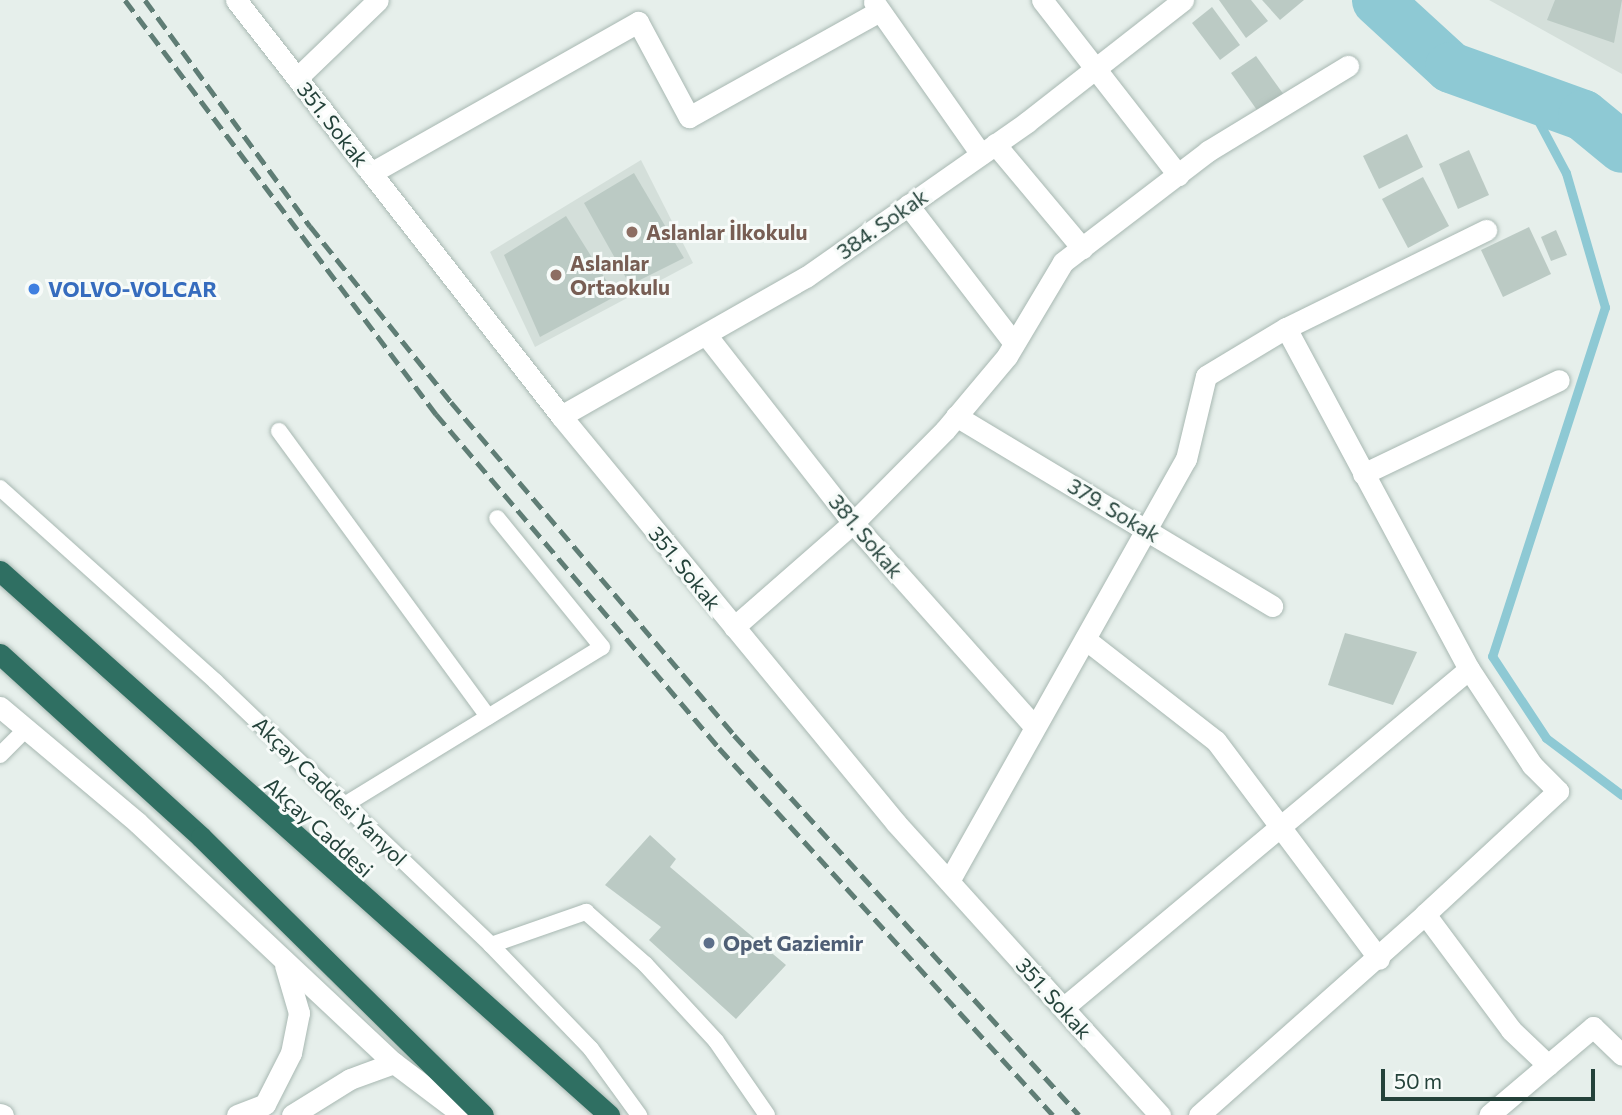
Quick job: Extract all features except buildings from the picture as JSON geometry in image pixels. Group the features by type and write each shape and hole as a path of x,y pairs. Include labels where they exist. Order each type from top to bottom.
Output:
{"highway":[{"name":"Akçay Caddesi","path":"0,571 609,1115"},
{"path":"0,654 201,837 483,1115"}],"street":[{"name":"351. Sokak","path":"236,0 561,416 734,627 948,881 1160,1115"},
{"path":"297,78 378,0"},
{"path":"1042,0 1093,70 1178,174"},
{"name":"384. Sokak","path":"561,416 708,336 908,205 988,149 1183,0"},
{"path":"371,173 638,22 689,117 876,6 988,149 1082,248"},
{"path":"734,627 853,523 956,416 1014,344 1042,292 1082,248 1178,174 1348,66"},
{"path":"908,205 1014,344"},
{"path":"948,881 1186,459 1206,376 1286,328 1486,230"},
{"path":"1199,1115 1379,959 1558,791 1532,765 1469,669 1286,328"},
{"name":"381. Sokak","path":"708,336 853,523 1035,727"},
{"path":"1363,474 1559,380"},
{"name":"379. Sokak","path":"956,416 1272,606"},
{"path":"1085,639 1216,741 1283,825 1379,959"},
{"path":"1063,1008 1469,669"},
{"path":"0,707 138,822 285,965 394,1063 463,1115"},
{"path":"1425,914 1511,1030 1548,1065"},
{"path":"237,1115 265,1104 291,1054 299,1013 285,965"},
{"path":"1489,1115 1593,1027 1622,1055"},
{"path":"303,1112 394,1063"}],"lane":[{"path":"279,431 488,718"},
{"name":"Akçay Caddesi Yanyol","path":"0,488 346,804 491,945 591,1049 639,1115"},
{"path":"346,804 602,647 497,518"},
{"path":"0,755 26,729"},
{"path":"491,945 586,912 645,964 716,1041 767,1115"}],"shaded area":[{"path":"1489,0 1622,0 1622,74"},
{"path":"641,160 693,263 535,347 490,252"}],"waterway":[{"path":"1377,0 1450,67 1583,115 1622,147"},
{"path":"1524,94 1566,173 1605,307 1492,656 1546,738 1622,795"}],"railway":[{"path":"125,0 436,414 719,748 1053,1115"},
{"path":"145,0 310,226 451,402 734,735 1079,1115"}],"place":[{"name":"Aslanlar İlkokulu","path":"632,232"},
{"name":"Aslanlar Ortaokulu","path":"556,275"},
{"name":"VOLVO-VOLCAR","path":"34,289"},
{"name":"Opet Gaziemir","path":"709,943"}]}
